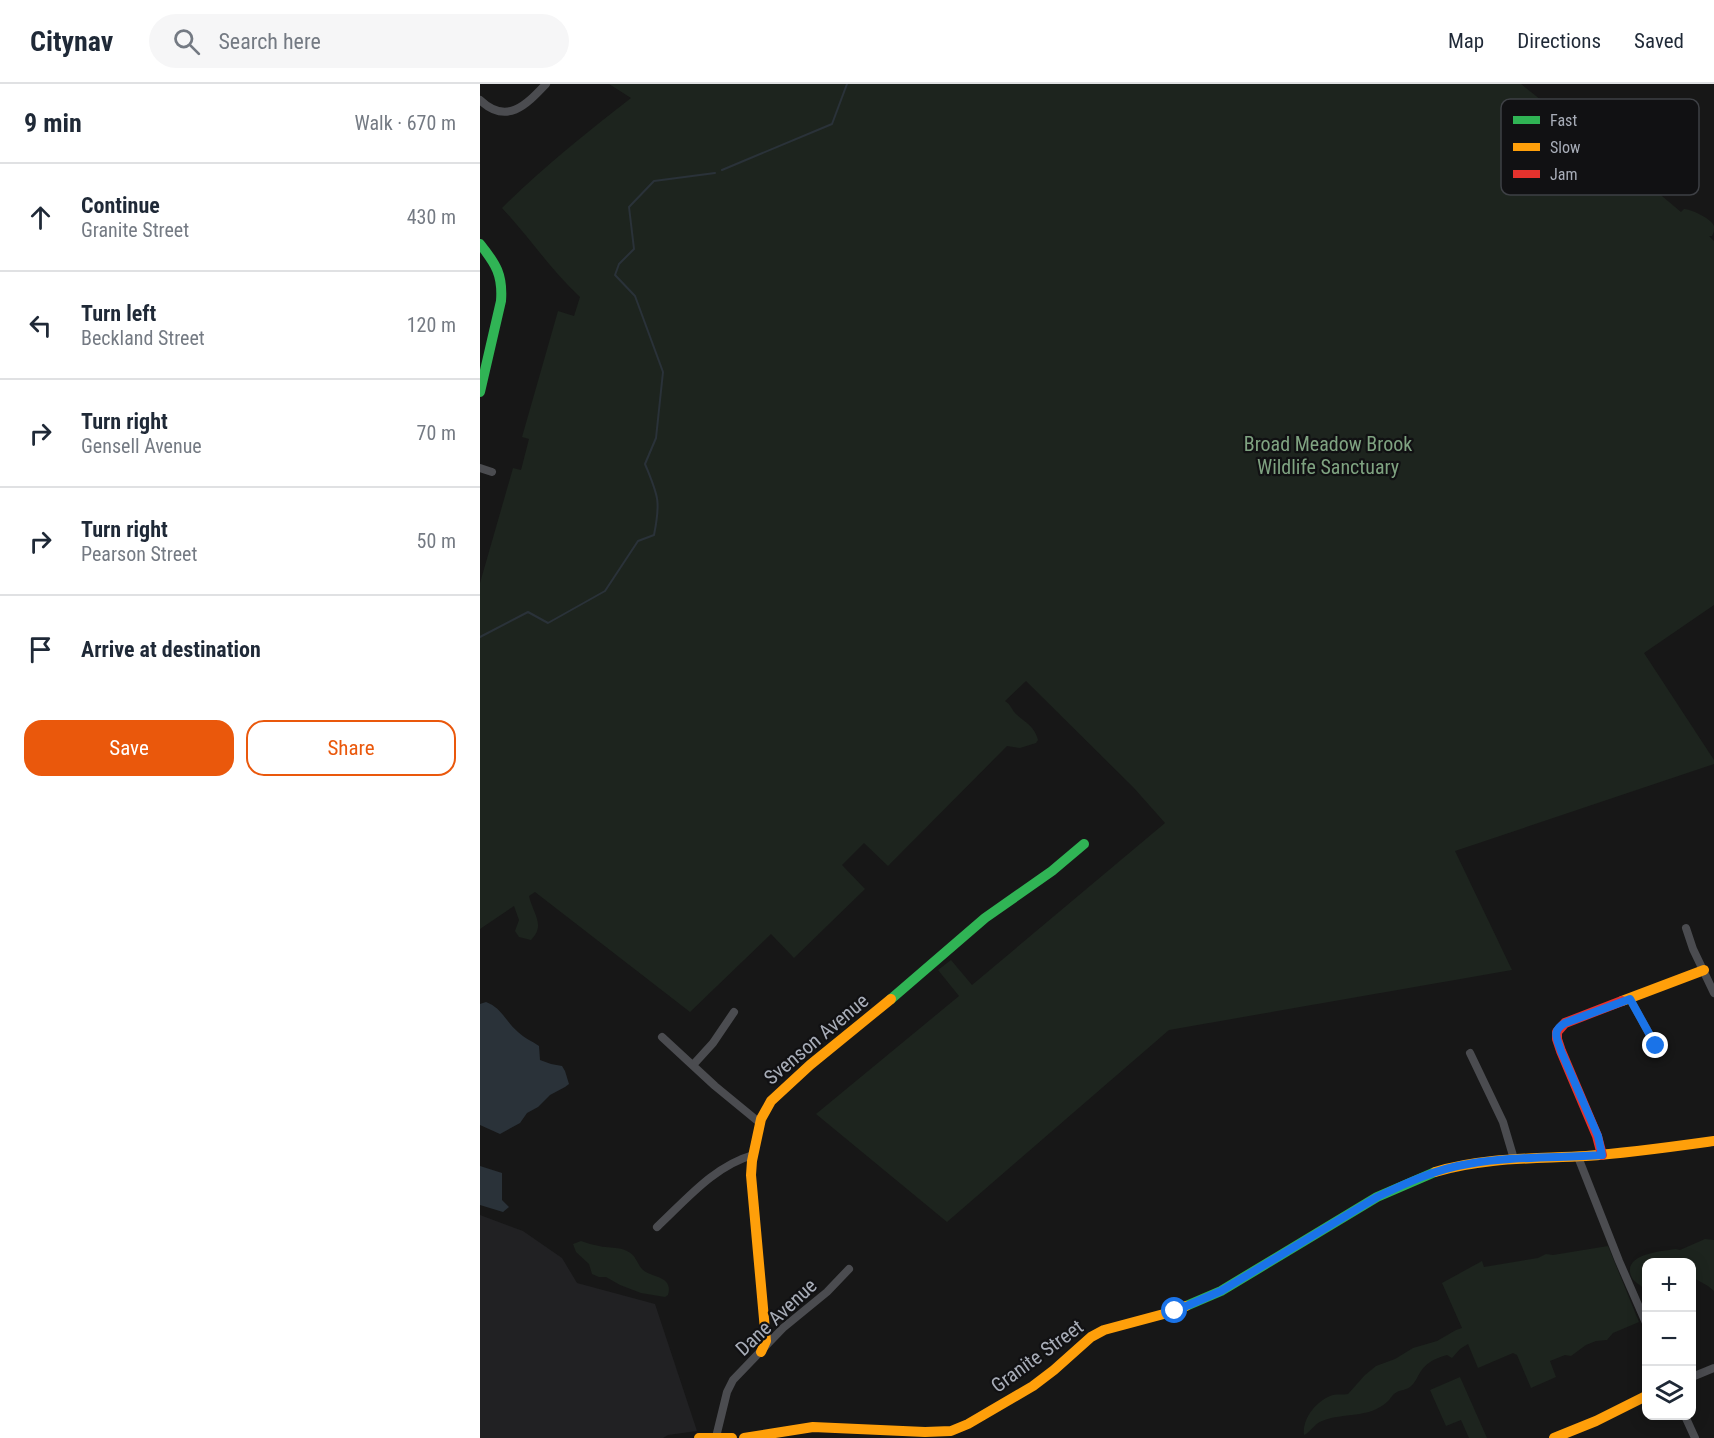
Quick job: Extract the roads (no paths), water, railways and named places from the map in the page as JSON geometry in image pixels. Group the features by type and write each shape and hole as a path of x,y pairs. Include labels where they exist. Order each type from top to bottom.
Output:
{"street":[{"path":"480,100 491,109 512,111 523,106 546,84"},
{"path":"480,244 497,266 503,288 483,363 480,392"},
{"path":"480,468 492,472"},
{"name":"Svenson Avenue","path":"761,1352 766,1341 751,1175 760,1122 771,1101 810,1065 857,1029 985,918 1052,871 1084,844"},
{"path":"1686,928 1714,993"},
{"path":"1602,1155 1598,1136 1561,1051 1556,1034 1559,1027 1704,970"},
{"path":"1630,999 1656,1046"},
{"path":"693,1065 734,1012"},
{"path":"662,1037 714,1086 760,1122"},
{"path":"1470,1053 1503,1122 1514,1159"},
{"name":"Granite Street","path":"744,1438 813,1427 951,1431 968,1424 1033,1386 1091,1337 1104,1330 1175,1311 1221,1291 1402,1184 1468,1164 1514,1159 1602,1155 1714,1141"},
{"path":"657,1227 715,1174 738,1159 753,1155"},
{"path":"1578,1157 1618,1260 1642,1312"},
{"name":"Dane Avenue","path":"716,1437 733,1380 783,1328 827,1292 849,1269"},
{"path":"1696,1375 1714,1368"},
{"path":"1554,1438 1642,1398"},
{"path":"1687,1420 1695,1438"},
{"path":"699,1438 732,1438"}],"waterway":[{"path":"722,170 832,124 847,84"},
{"path":"480,637 528,612 548,623 605,591 638,541 654,535 657,498 645,464 656,438 663,372 635,296 615,275 619,264 634,249 629,207 654,181 715,173"}],"park label":[{"name":"Broad Meadow Brook Wildlife Sanctuary","path":"1328,456"}]}
